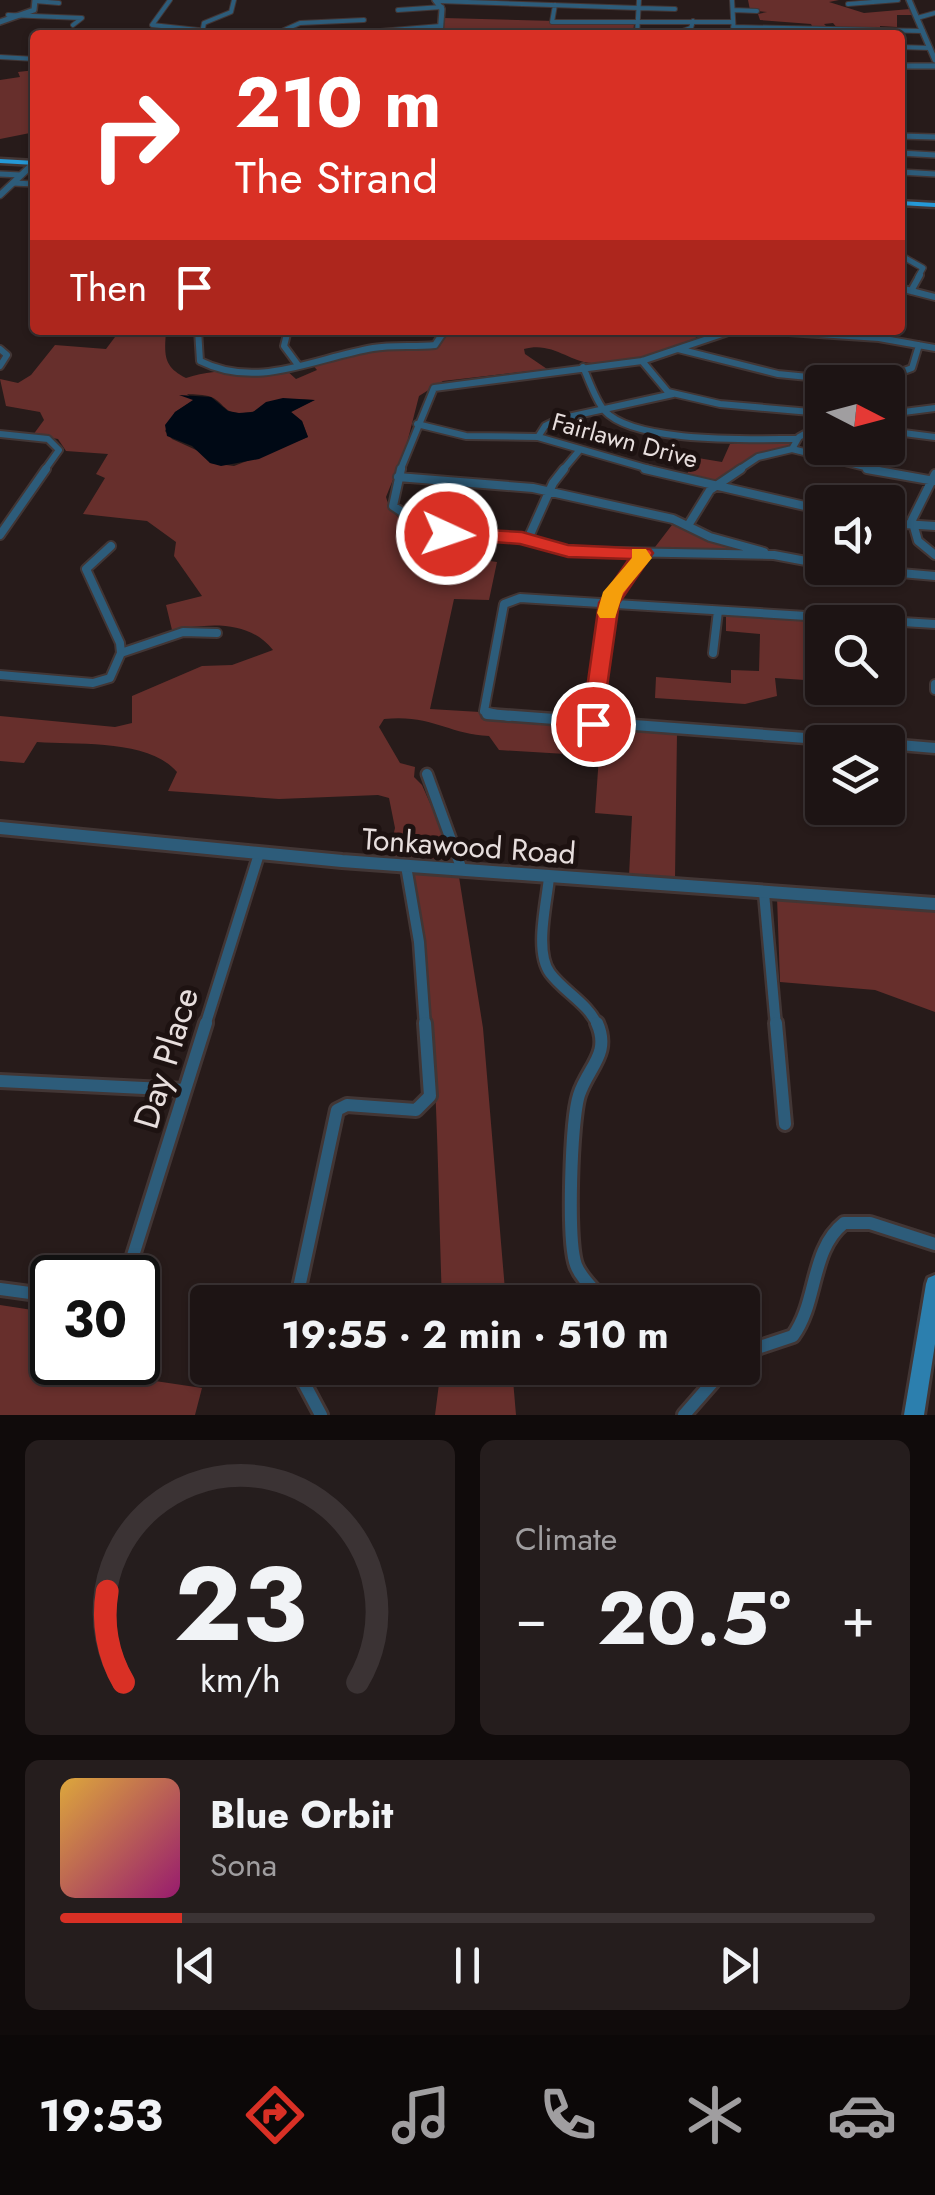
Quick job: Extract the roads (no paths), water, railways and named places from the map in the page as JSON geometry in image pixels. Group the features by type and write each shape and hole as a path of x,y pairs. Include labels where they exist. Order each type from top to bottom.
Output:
{"main road":[{"path":"0,162 30,163"},
{"path":"905,203 935,205"},
{"path":"914,1415 926,1394 935,1284"}],"street":[{"path":"0,22 37,8 35,0 59,3"},
{"path":"170,0 152,24 215,30"},
{"path":"203,28 204,23 233,10 234,0"},
{"path":"637,30 639,0"},
{"path":"732,0 734,30"},
{"path":"848,4 898,0"},
{"path":"905,66 935,65 909,0"},
{"path":"398,10 438,3 596,3 675,10"},
{"path":"438,3 441,30"},
{"path":"595,24 596,3"},
{"path":"553,4 550,21 595,24 693,21 935,28"},
{"path":"733,10 757,11"},
{"path":"917,18 935,13"},
{"path":"8,15 82,18 73,24"},
{"path":"277,30 323,20 364,20"},
{"path":"686,30 693,21"},
{"path":"393,30 441,26"},
{"path":"905,48 930,48"},
{"path":"0,60 30,60"},
{"path":"905,136 935,137"},
{"path":"905,153 935,154"},
{"path":"0,195 30,167"},
{"path":"905,172 935,174"},
{"path":"0,174 20,176"},
{"path":"13,183 30,184"},
{"path":"905,258 923,268 932,268"},
{"path":"910,292 923,268"},
{"path":"905,290 935,296"},
{"path":"198,335 198,356 215,369 256,373 380,347 436,345 442,335"},
{"path":"287,335 284,346 298,365"},
{"path":"703,335 678,349 642,361 434,388 425,396 398,477 393,506 422,528 457,536 528,540 568,551 774,555"},
{"path":"834,335 935,348"},
{"path":"905,371 912,368 919,345"},
{"path":"0,349 7,355 0,366"},
{"path":"678,349 767,372 805,376"},
{"path":"642,361 660,386 675,394 720,404 805,412"},
{"path":"583,366 603,409 618,421 680,437 794,444 881,472 933,477 912,524 918,541 935,555"},
{"path":"538,437 553,421 675,394"},
{"path":"905,412 935,408"},
{"name":"Fairlawn Drive","path":"417,424 466,436 538,437 578,452 805,506"},
{"path":"905,433 935,437"},
{"path":"0,434 48,439 59,450 0,535"},
{"path":"689,524 710,490 758,457 805,436"},
{"path":"528,540 549,491 578,452"},
{"path":"398,477 501,483 549,491 689,524 710,536 805,561"},
{"path":"905,524 935,526"},
{"path":"110,546 86,569 121,653"},
{"path":"593,724 609,603 643,553"},
{"path":"905,573 935,576"},
{"path":"805,738 485,714 506,601 609,603 935,624"},
{"path":"713,654 718,611"},
{"path":"0,675 104,682 121,653 183,632 218,633"},
{"path":"905,745 935,748"},
{"path":"427,774 462,870"},
{"name":"Tonkawood Road","path":"0,828 406,866 935,904"},
{"name":"Day Place","path":"133,1255 260,854"},
{"path":"300,1285 338,1110 347,1105 416,1110 430,1096 419,942 406,866"},
{"path":"550,877 543,950 547,970 561,988 593,1014 603,1037 599,1061 579,1094 570,1238 578,1269 591,1285"},
{"path":"764,893 785,1124"},
{"path":"0,1081 185,1090"},
{"path":"760,1348 785,1342 804,1322 827,1236 842,1223 863,1221 935,1244"},
{"path":"0,1289 30,1293"},
{"path":"305,1385 321,1415"},
{"path":"684,1415 710,1385"}]}
